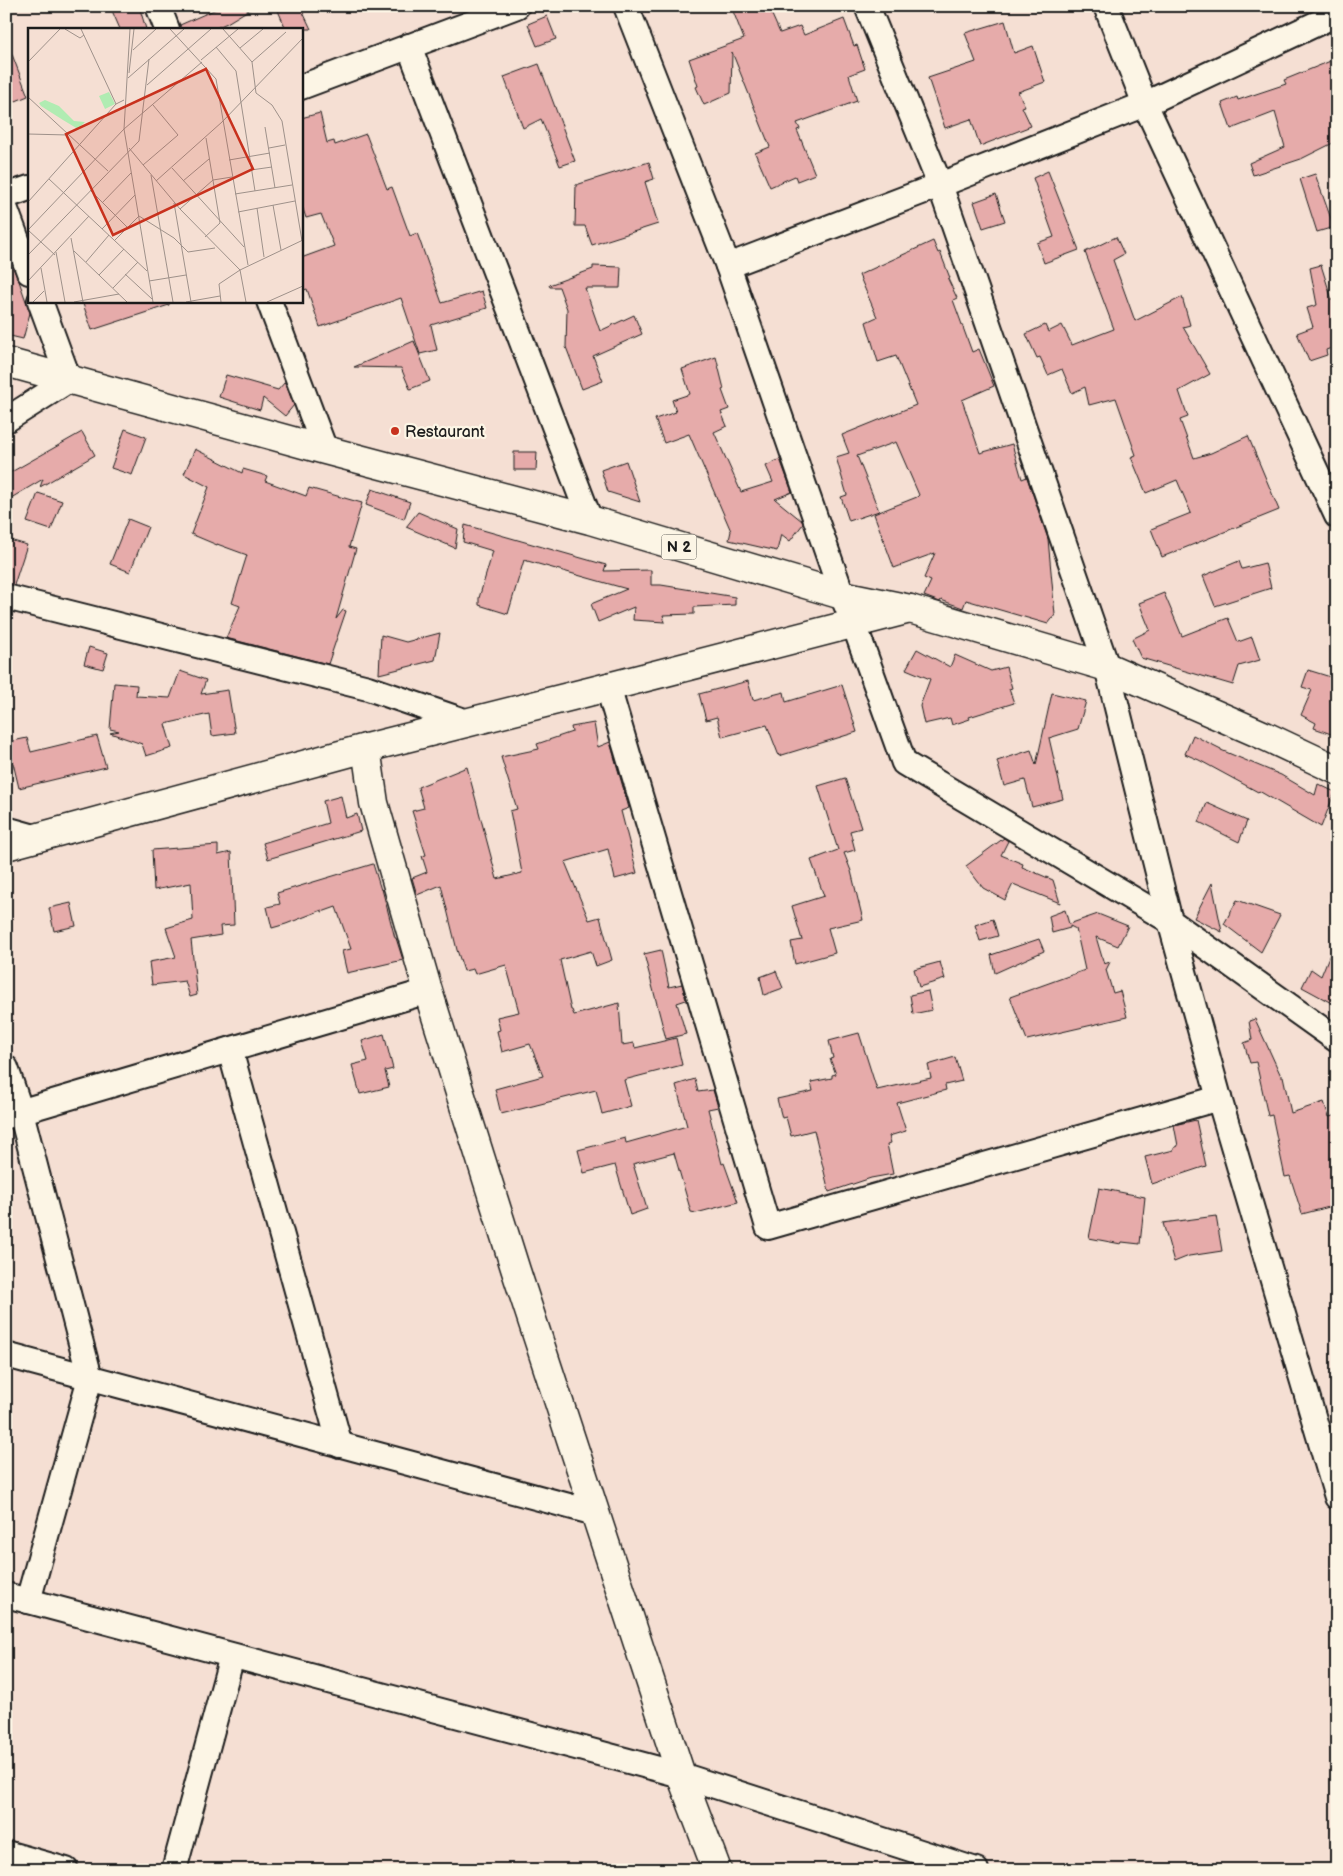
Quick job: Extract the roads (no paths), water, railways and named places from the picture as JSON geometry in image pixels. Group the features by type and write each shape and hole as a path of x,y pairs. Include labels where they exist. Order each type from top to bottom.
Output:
{"street":[{"path":"158,6 167,28"},
{"path":"302,87 517,6"},
{"path":"626,6 728,266 842,595 904,763 1170,921 1337,1040"},
{"path":"867,6 940,186 1108,667 1170,921 1337,1497"},
{"path":"1106,6 1145,104 1337,516"},
{"path":"728,266 940,186 1145,104 1329,14"},
{"path":"409,46 590,520"},
{"path":"6,196 28,188"},
{"path":"6,210 28,269"},
{"path":"6,420 69,380 40,302"},
{"path":"269,302 325,450"},
{"name":"N 2","path":"6,362 325,450 590,520 842,595 910,609 1108,667 1337,770"},
{"path":"6,597 368,688 470,723"},
{"path":"6,846 366,748 470,723 910,609"},
{"path":"608,687 768,1227 1220,1098"},
{"path":"366,748 374,803 428,991 519,1280 681,1775 717,1870"},
{"path":"6,829 38,838"},
{"path":"14,1114 428,991"},
{"path":"230,1050 340,1445"},
{"path":"6,1068 14,1114 90,1378 17,1598 681,1775 976,1870"},
{"path":"6,1355 595,1513"},
{"path":"174,1870 232,1656"},
{"path":"6,1853 66,1870"}],"place":[{"name":"Restaurant","path":"395,431"}]}
